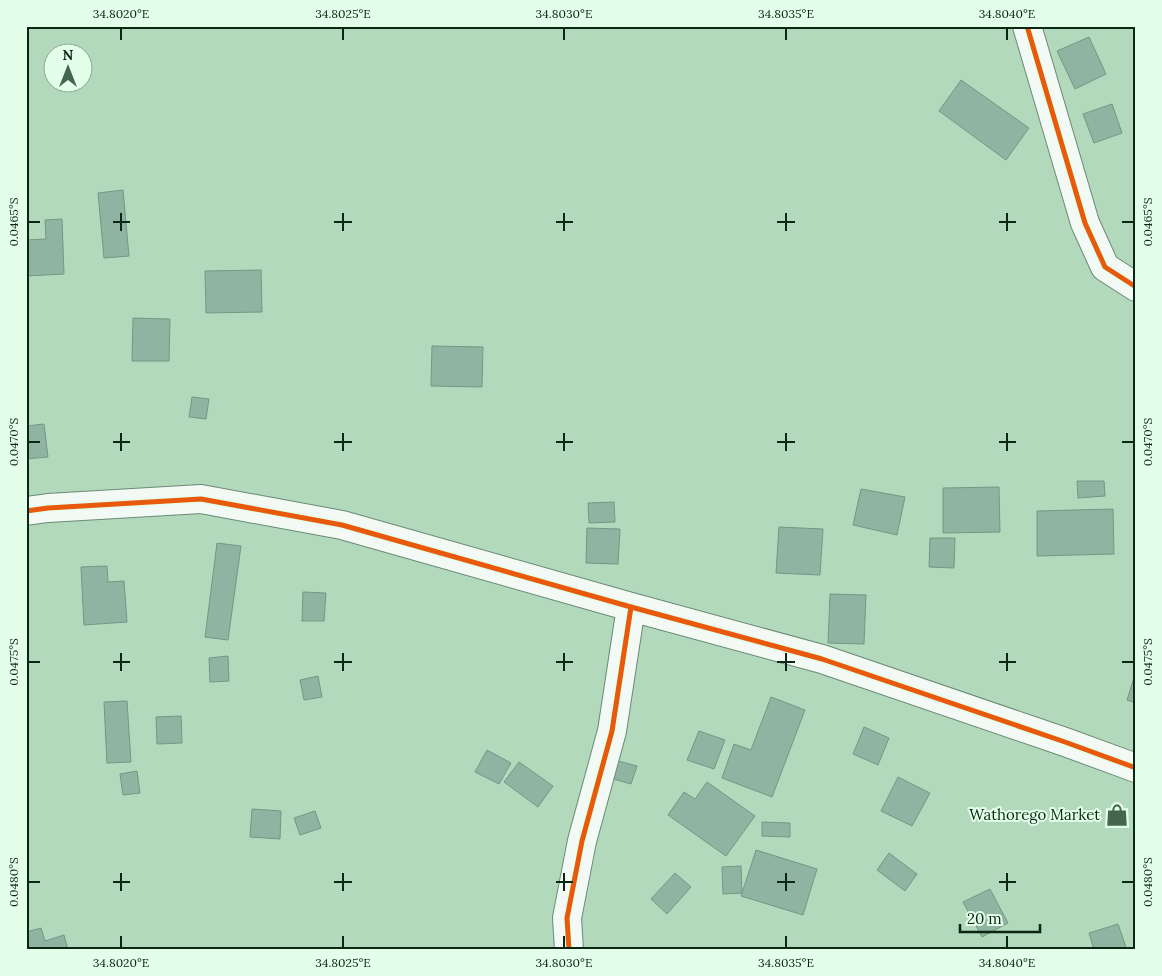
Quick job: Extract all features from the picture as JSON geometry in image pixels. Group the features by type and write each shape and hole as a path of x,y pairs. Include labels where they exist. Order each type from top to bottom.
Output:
{"street":[{"path":"1027,26 1085,223 1105,267 1136,288"},
{"path":"26,511 201,499 342,525 822,659 1136,768"},
{"path":"569,950 567,918 582,840 612,730 631,607"}],"building":[{"path":"1089,37 1106,74 1075,89 1057,51"},
{"path":"961,80 1029,128 1006,160 939,111"},
{"path":"1112,104 1122,133 1094,143 1083,114"},
{"path":"123,190 129,256 104,258 98,193"},
{"path":"62,219 64,274 26,276 26,240 46,239 45,220"},
{"path":"261,270 262,312 206,313 205,271"},
{"path":"133,318 170,319 169,361 132,361"},
{"path":"432,346 483,347 482,387 431,386"},
{"path":"192,397 209,399 206,419 189,417"},
{"path":"44,424 48,457 26,459 26,426"},
{"path":"1077,481 1104,481 1105,496 1078,498"},
{"path":"999,487 1000,532 943,533 943,488"},
{"path":"861,489 905,497 897,535 853,525"},
{"path":"614,502 615,522 589,523 588,503"},
{"path":"1113,509 1114,554 1037,556 1037,511"},
{"path":"779,527 823,529 820,575 776,573"},
{"path":"587,528 620,529 618,564 586,563"},
{"path":"930,538 955,538 954,568 929,567"},
{"path":"217,543 241,546 228,640 205,637"},
{"path":"107,566 108,582 124,581 127,622 84,625 81,567"},
{"path":"303,592 326,593 324,621 302,621"},
{"path":"830,594 866,595 864,644 828,643"},
{"path":"228,656 229,681 210,682 209,658"},
{"path":"1136,671 1136,703 1127,700"},
{"path":"318,676 322,697 304,700 300,680"},
{"path":"771,697 805,710 772,797 722,778 734,744 751,750"},
{"path":"127,701 131,762 107,763 104,702"},
{"path":"181,716 182,743 157,744 156,717"},
{"path":"864,727 889,738 878,765 853,754"},
{"path":"699,731 725,740 714,769 687,760"},
{"path":"487,750 511,763 499,784 475,772"},
{"path":"611,759 637,766 631,784 606,777"},
{"path":"519,762 553,786 538,807 504,782"},
{"path":"137,771 140,793 123,795 120,774"},
{"path":"898,777 930,793 912,826 881,811"},
{"path":"707,782 755,816 726,856 668,815 684,792 695,799"},
{"path":"252,809 281,811 280,839 250,837"},
{"path":"315,811 321,828 300,835 294,818"},
{"path":"762,822 790,823 790,837 762,836"},
{"path":"756,850 817,869 803,915 741,896"},
{"path":"889,853 917,874 905,891 877,870"},
{"path":"741,866 742,893 723,894 722,867"},
{"path":"675,873 691,887 667,914 651,899"},
{"path":"990,889 1008,923 982,937 963,902"},
{"path":"1118,924 1127,950 1094,950 1089,933"},
{"path":"41,928 45,941 64,935 68,950 26,950 26,932"}],"cycle path":[{"path":"1027,26 1085,223 1105,267 1136,287"},
{"path":"26,511 201,499 342,525 822,659 1136,768"},
{"path":"569,950 567,918 582,841 612,731 631,607"}],"place":[{"name":"Wathorego Market","path":"1117,815"}]}
